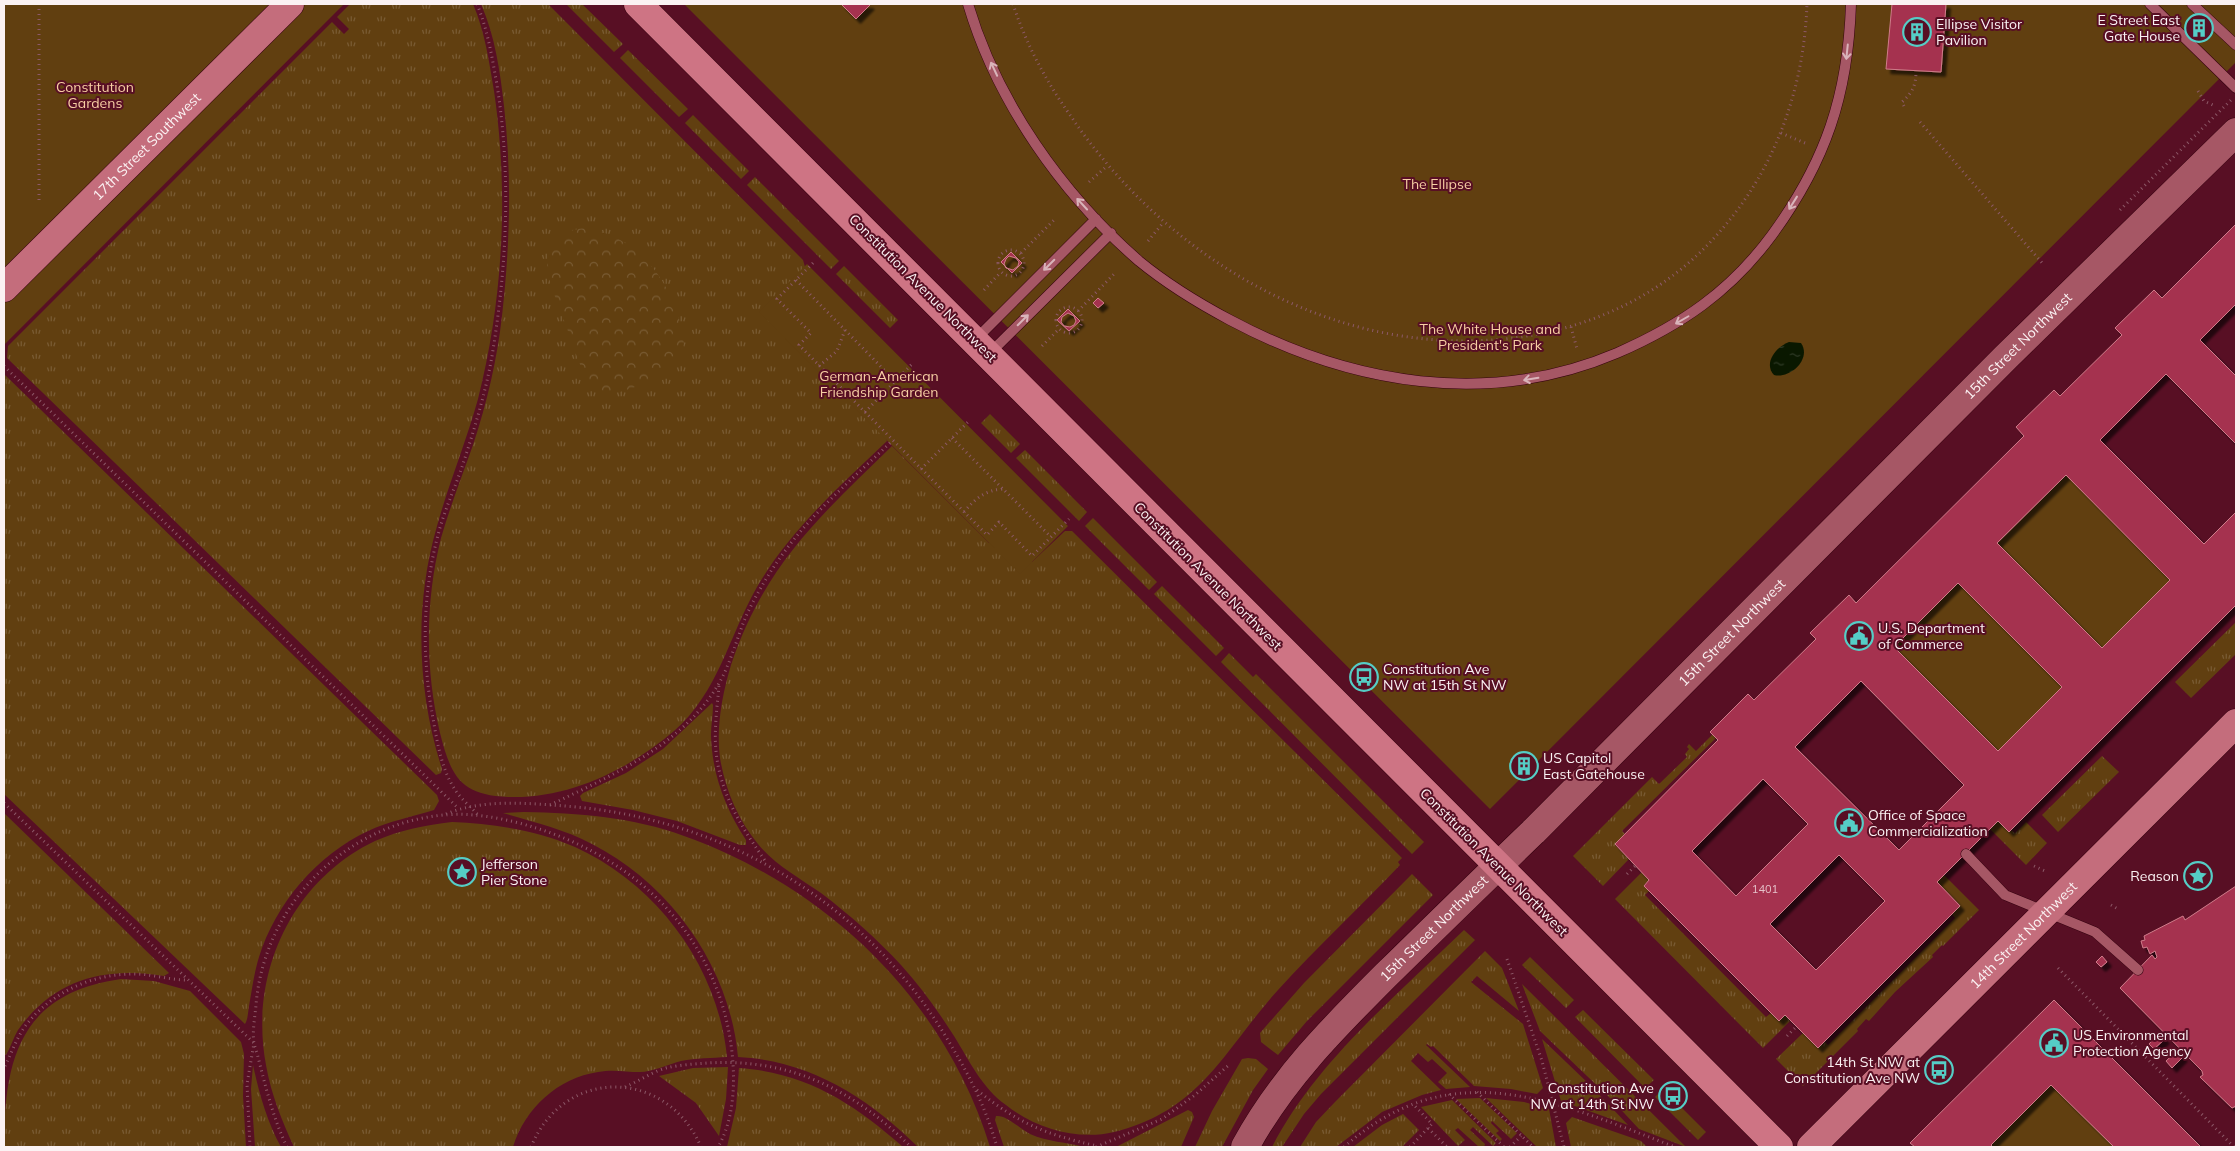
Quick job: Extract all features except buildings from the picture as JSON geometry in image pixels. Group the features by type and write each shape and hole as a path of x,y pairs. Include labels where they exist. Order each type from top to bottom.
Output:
{"highway":[{"name":"Constitution Avenue Northwest","path":"638,4 1779,1147"}],"main road":[{"name":"17th Street Southwest","path":"4,288 290,4"},
{"name":"15th Street Northwest","path":"1245,1147 1275,1098 1319,1042 2006,356 2236,132"},
{"name":"14th Street Northwest","path":"1811,1147 2236,723"}],"lane":[{"path":"968,4 982,45 1016,112 1059,177 1096,219 1142,263 1176,288 1211,310 1292,350 1368,374 1465,384 1525,380 1577,369 1632,346 1689,316 1713,298 1759,252 1806,182 1828,137 1844,78 1851,4"},
{"path":"2192,4 2236,45"},
{"path":"2157,6 2236,88"},
{"path":"982,347 1096,219"},
{"path":"982,347 1111,233"},
{"path":"1966,854 2005,895 2095,932 2138,970"}],"path":[{"path":"39,4 40,203"},
{"path":"477,4 487,28 502,115 506,176 504,248 493,350 486,386 463,463 438,534 428,586 424,636 429,691 444,764 449,780 457,792 480,816"},
{"path":"1013,4 1030,47 1049,83 1083,135 1107,166 1163,223 1211,260 1252,286 1310,311 1375,332 1436,340 1481,340 1529,336 1571,327 1609,313 1640,298 1677,273 1696,256 1724,227 1750,193 1781,133 1798,78 1804,47 1807,4"},
{"path":"1904,106 1902,102 1916,86 1916,71"},
{"path":"2198,91 2204,101 2215,106"},
{"path":"2211,120 2236,94"},
{"path":"1920,122 2043,264"},
{"path":"1781,133 1805,143"},
{"path":"1089,182 1107,166"},
{"path":"1021,253 1055,219"},
{"path":"1148,241 1163,223"},
{"path":"1009,249 1021,253 1025,262 1019,274 1010,276 1001,272 997,265 1002,253 1009,249"},
{"path":"813,263 777,299 811,333 798,345 986,535 999,522 1032,556 1069,519"},
{"path":"984,290 1001,272"},
{"path":"1078,311 1114,274"},
{"path":"796,280 895,381"},
{"path":"1066,307 1078,311 1082,323 1077,330 1069,333 1059,329 1055,319 1059,311 1066,307"},
{"path":"1571,327 1577,349"},
{"path":"1042,346 1059,329"},
{"path":"819,366 837,350 844,338 845,330"},
{"path":"865,412 913,363"},
{"path":"4,366 458,808"},
{"path":"921,469 970,420"},
{"path":"952,438 1051,537"},
{"path":"550,805 613,775 661,746 699,710 719,683 756,598 785,550 826,504 893,440"},
{"path":"964,512 981,495 995,489 1003,489"},
{"path":"719,683 716,750 719,772 734,812 768,865"},
{"path":"4,803 254,1043 266,1090 287,1147"},
{"path":"250,1147 247,1084 254,1043 257,994 269,945 288,910 312,878 333,859 370,836 458,808 494,804 550,805 628,814 669,824 753,856 834,909 866,935 894,965 934,1017 977,1090 997,1147"},
{"path":"444,814 506,819 558,834 602,855 621,868 660,901 691,940 711,974 726,1016 732,1041 732,1101 729,1122 718,1147"},
{"path":"1627,874 1635,866"},
{"path":"2034,866 2045,871"},
{"path":"2111,905 2118,909"},
{"path":"1507,959 1532,1027 1555,1106 1564,1147"},
{"path":"2058,968 2234,1147"},
{"path":"5,1066 20,1034 33,1018 58,996 79,984 130,974 171,980 188,980"},
{"path":"1787,1036 1796,1027"},
{"path":"625,1087 669,1068 733,1063 787,1069 836,1089 885,1124 911,1147"},
{"path":"977,1090 1011,1116 1032,1128 1097,1147 1168,1115 1195,1096 1230,1064"},
{"path":"532,1147 547,1119 559,1107 574,1097 590,1090 607,1087 625,1087 658,1097 672,1107 694,1133 700,1147"},
{"path":"1477,1092 1533,1147"},
{"path":"1344,1147 1383,1117 1412,1104 1449,1094 1498,1092 1524,1097 1613,1124 1675,1147"},
{"path":"1449,1094 1504,1147"},
{"path":"1410,1147 1432,1124 1412,1104"},
{"path":"1428,1128 1447,1147"},
{"path":"1510,1147 1521,1136"}],"green space":[{"name":"Constitution Gardens","path":"4,4 344,4 4,345"},
{"path":"350,4 473,4 481,25 486,47 499,129 502,207 501,246 493,323 478,399 437,526 425,586 422,617 423,679 427,709 442,769 441,773 436,775 7,358 8,346 332,22 344,34 349,29 337,17"},
{"path":"481,4 548,4 803,260 887,441 817,509 770,566 747,606 712,682 689,716 674,731 617,770 575,787 531,796 508,797 479,792 468,787 454,772 440,733 435,709 430,660 430,611 436,562 441,538 487,397 500,332 505,289 509,211 507,132 499,67 486,16"},
{"path":"566,4 582,4 623,44 614,52"},
{"name":"The White House and President's Park","path":"684,4 2236,4 2236,62 1490,809"},
{"path":"628,50 688,109 679,117 620,58"},
{"path":"693,115 749,171 741,179 685,123"},
{"path":"755,177 839,261 831,269 747,185"},
{"path":"587,228 620,240 646,260 666,287 679,319 684,340 679,358 663,373 650,381 620,392 601,390 593,384 583,371 549,278 547,266 549,249 554,241 567,232"},
{"name":"German-American Friendship Garden","path":"807,264 1068,526 1020,574 759,312"},
{"path":"844,266 898,320 890,328 836,274"},
{"path":"4,374 437,795 439,801 434,810 384,824 349,841 316,867 301,883 276,918 266,937 257,963 245,1024 4,794"},
{"path":"990,414 1020,444 1011,453 981,423"},
{"path":"892,446 989,543 1001,531 1032,562 1065,531 1072,531 1402,858 1398,862 1400,865 1278,990 1208,1076 1169,1109 1144,1122 1114,1132 1086,1135 1043,1126 1017,1113 1006,1105 983,1082 935,1008 901,965 842,910 765,852 744,825 733,804 720,758 719,723 728,676 744,630 777,571 797,545 841,496"},
{"path":"1025,450 1087,512 1079,521 1016,458"},
{"path":"2066,475 2170,580 2102,648 1997,543"},
{"path":"1093,518 1157,582 1149,590 1085,526"},
{"path":"1958,583 2062,687 1998,751 1894,647"},
{"path":"1162,586 1224,648 1216,656 1154,594"},
{"path":"2236,622 2236,654 2191,698 2175,682"},
{"path":"1229,653 1253,677 1256,674 1424,842 1412,854 1221,662"},
{"path":"712,703 712,749 717,777 726,803 746,840 746,845 740,845 677,821 633,810 582,801 580,796 583,793 626,773 663,749"},
{"path":"1713,734 1716,738 1622,831 1625,834 1615,845 1629,859 1603,886 1573,856 1652,777 1659,784 1687,757 1685,754 1689,749 1687,747 1689,744 1696,751"},
{"path":"2102,756 2119,772 2058,832 2042,815"},
{"path":"524,812 625,820 684,836 736,858 786,885 832,918 874,956 911,997 943,1044 970,1094 990,1147 918,1147 879,1113 836,1085 789,1065 738,1057 733,1024 723,992 709,961 692,932 671,906 647,882 621,861 592,844 559,830 503,813"},
{"path":"4,813 169,973 164,976 142,973 101,975 82,980 64,988 32,1013 18,1030 6,1055 4,1054"},
{"path":"1998,821 2015,833 2026,822 2047,843 2026,865 1990,829"},
{"path":"452,822 515,829 560,841 605,863 632,883 657,906 679,932 697,961 711,992 721,1024 727,1057 681,1061 644,1072 604,1071 583,1075 557,1088 545,1097 526,1120 518,1133 513,1147 294,1147 274,1097 266,1065 262,1031 264,998 271,965 283,934 299,906 320,880 346,858 375,841 394,834 423,826"},
{"path":"1642,872 1649,880 1644,885 1649,891 1645,895 1766,1017 1771,1013 1779,1021 1785,1015 1790,1021 1763,1048 1615,899"},
{"path":"1412,874 1433,895 1307,1021 1278,1055 1261,1042 1260,1033 1304,983"},
{"path":"1944,875 1979,910 1895,992 1869,1021 1866,1019 1857,1029 1858,1031 1803,1086 1776,1059 1803,1033 1818,1048 1825,1042 1828,1045 1955,918 1952,914 1960,905 1937,882"},
{"path":"1464,930 1475,940 1321,1094 1304,1114 1282,1147 1272,1147 1290,1116 1334,1059 1385,1006"},
{"path":"1485,951 1502,968 1519,1011 1477,976 1471,982 1523,1024 1543,1088 1537,1094 1511,1089 1474,1086 1433,1046 1431,1047 1427,1044 1470,1087 1446,1089 1438,1082 1447,1073 1432,1059 1428,1062 1418,1053 1411,1061 1441,1090 1422,1095 1382,1112 1336,1147 1300,1147 1316,1122"},
{"path":"1530,957 1574,1000 1566,1008 1522,965"},
{"path":"121,979 154,981 190,991 241,1042 244,1054 243,1096 246,1147 4,1147 8,1085 15,1058 25,1035 40,1015 61,999 87,987"},
{"path":"1522,984 1686,1147 1639,1129 1611,1099 1540,1031"},
{"path":"1583,1010 1654,1080 1645,1088 1575,1017"},
{"path":"1542,1039 1590,1085 1628,1125 1561,1101"},
{"path":"1242,1059 1256,1059 1268,1069 1253,1090 1222,1147 1195,1147 1212,1111"},
{"path":"253,1065 264,1107 281,1147 255,1147 251,1089"},
{"path":"728,1067 726,1099 719,1136 696,1103 659,1076 693,1068"},
{"path":"739,1068 786,1076 828,1093 866,1117 903,1147 727,1147 736,1108"},
{"path":"2051,1085 2114,1147 1993,1147 1991,1145"},
{"path":"1663,1089 1706,1132 1698,1140 1655,1097"},
{"path":"1480,1098 1517,1133 1511,1139 1492,1121 1491,1123 1499,1131 1496,1133 1502,1139 1500,1141 1456,1099"},
{"path":"1486,1098 1524,1102 1549,1109 1556,1147 1537,1147"},
{"path":"1452,1100 1496,1143 1493,1146 1473,1127 1470,1130 1485,1144 1484,1147 1479,1147 1458,1128 1455,1130 1465,1140 1458,1146 1421,1107"},
{"path":"1188,1110 1192,1112 1194,1117 1181,1147 1116,1147"},
{"path":"1403,1114 1419,1130 1402,1147 1353,1147 1382,1125"},
{"path":"996,1116 1005,1118 1037,1137 1084,1147 1004,1147 995,1120"},
{"path":"1572,1117 1641,1141 1647,1147 1571,1147 1566,1123"}],"water":[{"path":"1789,342 1801,343 1804,349 1802,361 1787,374 1774,375 1770,365 1772,356 1784,344"}],"place":[{"name":"E Street East Gate House","path":"2199,28"},
{"name":"Ellipse Visitor Pavilion","path":"1917,32"},
{"name":"U.S. Department of Commerce","path":"1859,636"},
{"name":"Constitution Ave NW at 15th St NW","path":"1364,677"},
{"name":"US Capitol East Gatehouse","path":"1524,766"},
{"name":"Office of Space Commercialization","path":"1849,823"},
{"name":"Jefferson Pier Stone","path":"462,872"},
{"name":"Reason","path":"2198,876"},
{"name":"US Environmental Protection Agency","path":"2054,1043"},
{"name":"14th St NW at Constitution Ave NW","path":"1939,1070"},
{"name":"Constitution Ave NW at 14th St NW","path":"1673,1096"}],"park label":[{"name":"The Ellipse","path":"1437,184"}]}
